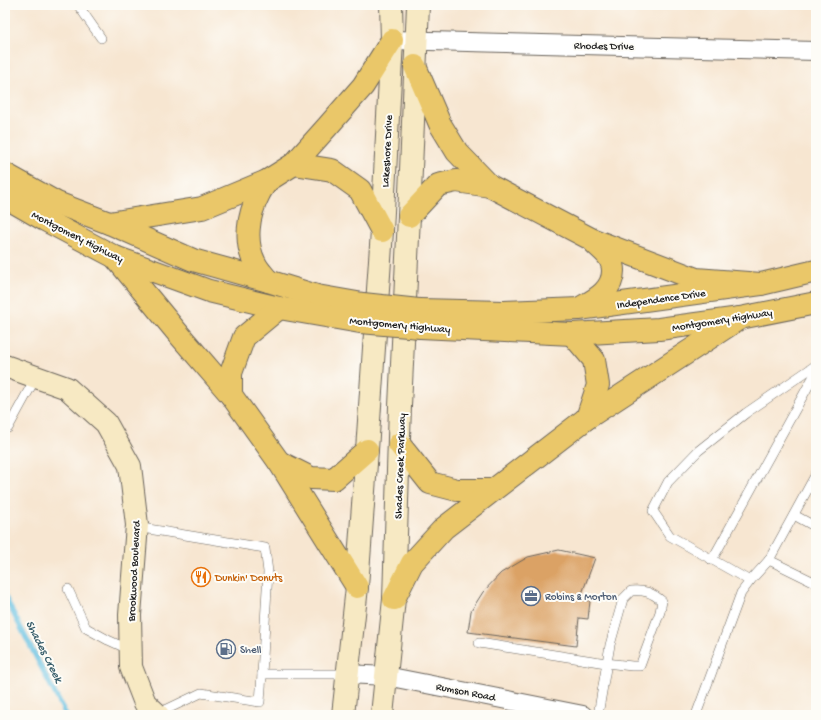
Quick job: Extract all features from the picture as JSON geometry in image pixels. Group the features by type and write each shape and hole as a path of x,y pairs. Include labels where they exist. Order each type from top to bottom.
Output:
{"main road":[{"name":"Lakeshore Drive","path":"367,308 382,231 392,40 391,5"},
{"path":"410,216 418,5"},
{"path":"109,223 202,208 267,181 294,164 363,86 392,40"},
{"path":"415,66 440,124 457,152 490,186 591,239 696,279 761,284"},
{"path":"294,164 332,170 360,190 382,231"},
{"name":"Montgomery Highway","path":"5,174 51,211 115,257 210,291 279,308 367,308"},
{"path":"267,181 259,193 254,206 249,221 248,237 255,264 268,281"},
{"path":"410,216 438,185 456,181 490,186"},
{"name":"Montgomery Highway","path":"5,197 51,211 109,223 193,260 317,296 419,319 572,334 659,329 740,318 816,304"},
{"name":"Shades Creek Parkway","path":"382,715 394,599 400,406 410,216"},
{"path":"579,309 605,292 613,275 609,257 591,239"},
{"path":"115,257 231,395 279,462 357,587"},
{"name":"Independence Drive","path":"504,312 579,309 761,284 816,271"},
{"path":"231,395 231,373 244,337 279,308"},
{"path":"343,715 357,587 367,450 367,308"},
{"name":"Montgomery Highway","path":"419,319 504,312"},
{"path":"394,599 412,563 444,528 587,418 740,318"},
{"path":"572,334 594,360 598,385 587,418"},
{"name":"Brookwood Boulevard","path":"5,366 67,388 106,423 130,466 136,527 130,615 130,667 145,703 157,714"},
{"path":"399,444 430,483 457,490 493,490"},
{"path":"279,462 311,478 334,479 367,450"}],"street":[{"name":"Rhodes Drive","path":"392,40 816,51"},
{"name":"Rumson Road","path":"347,674 386,676 583,715"}],"lane":[{"path":"78,5 101,38"},
{"path":"750,581 670,536 653,511 668,482 698,450 746,413 816,365"},
{"path":"712,560 816,372"},
{"path":"8,428 36,377"},
{"path":"696,715 741,593 769,560 816,474"},
{"path":"794,515 816,527"},
{"path":"136,527 265,548 268,572 260,702 201,693 157,714"},
{"path":"769,560 816,583"},
{"path":"68,589 86,628 130,650"},
{"path":"479,643 606,663 640,666 660,612 662,601 656,596 643,590 631,591 623,598 606,663 598,715"},
{"path":"262,674 347,674"}],"building":[{"name":"Robins & Morton","path":"559,550 595,558 580,599 590,601 588,619 579,618 576,646 468,632 471,611 483,592 501,573 528,557"}],"waterway":[{"name":"Shades Creek","path":"5,597 66,715"}],"place":[{"name":"Dunkin' Donuts","path":"201,577"},
{"name":"Robins & Morton","path":"531,596"},
{"name":"Shell","path":"226,649"}]}
